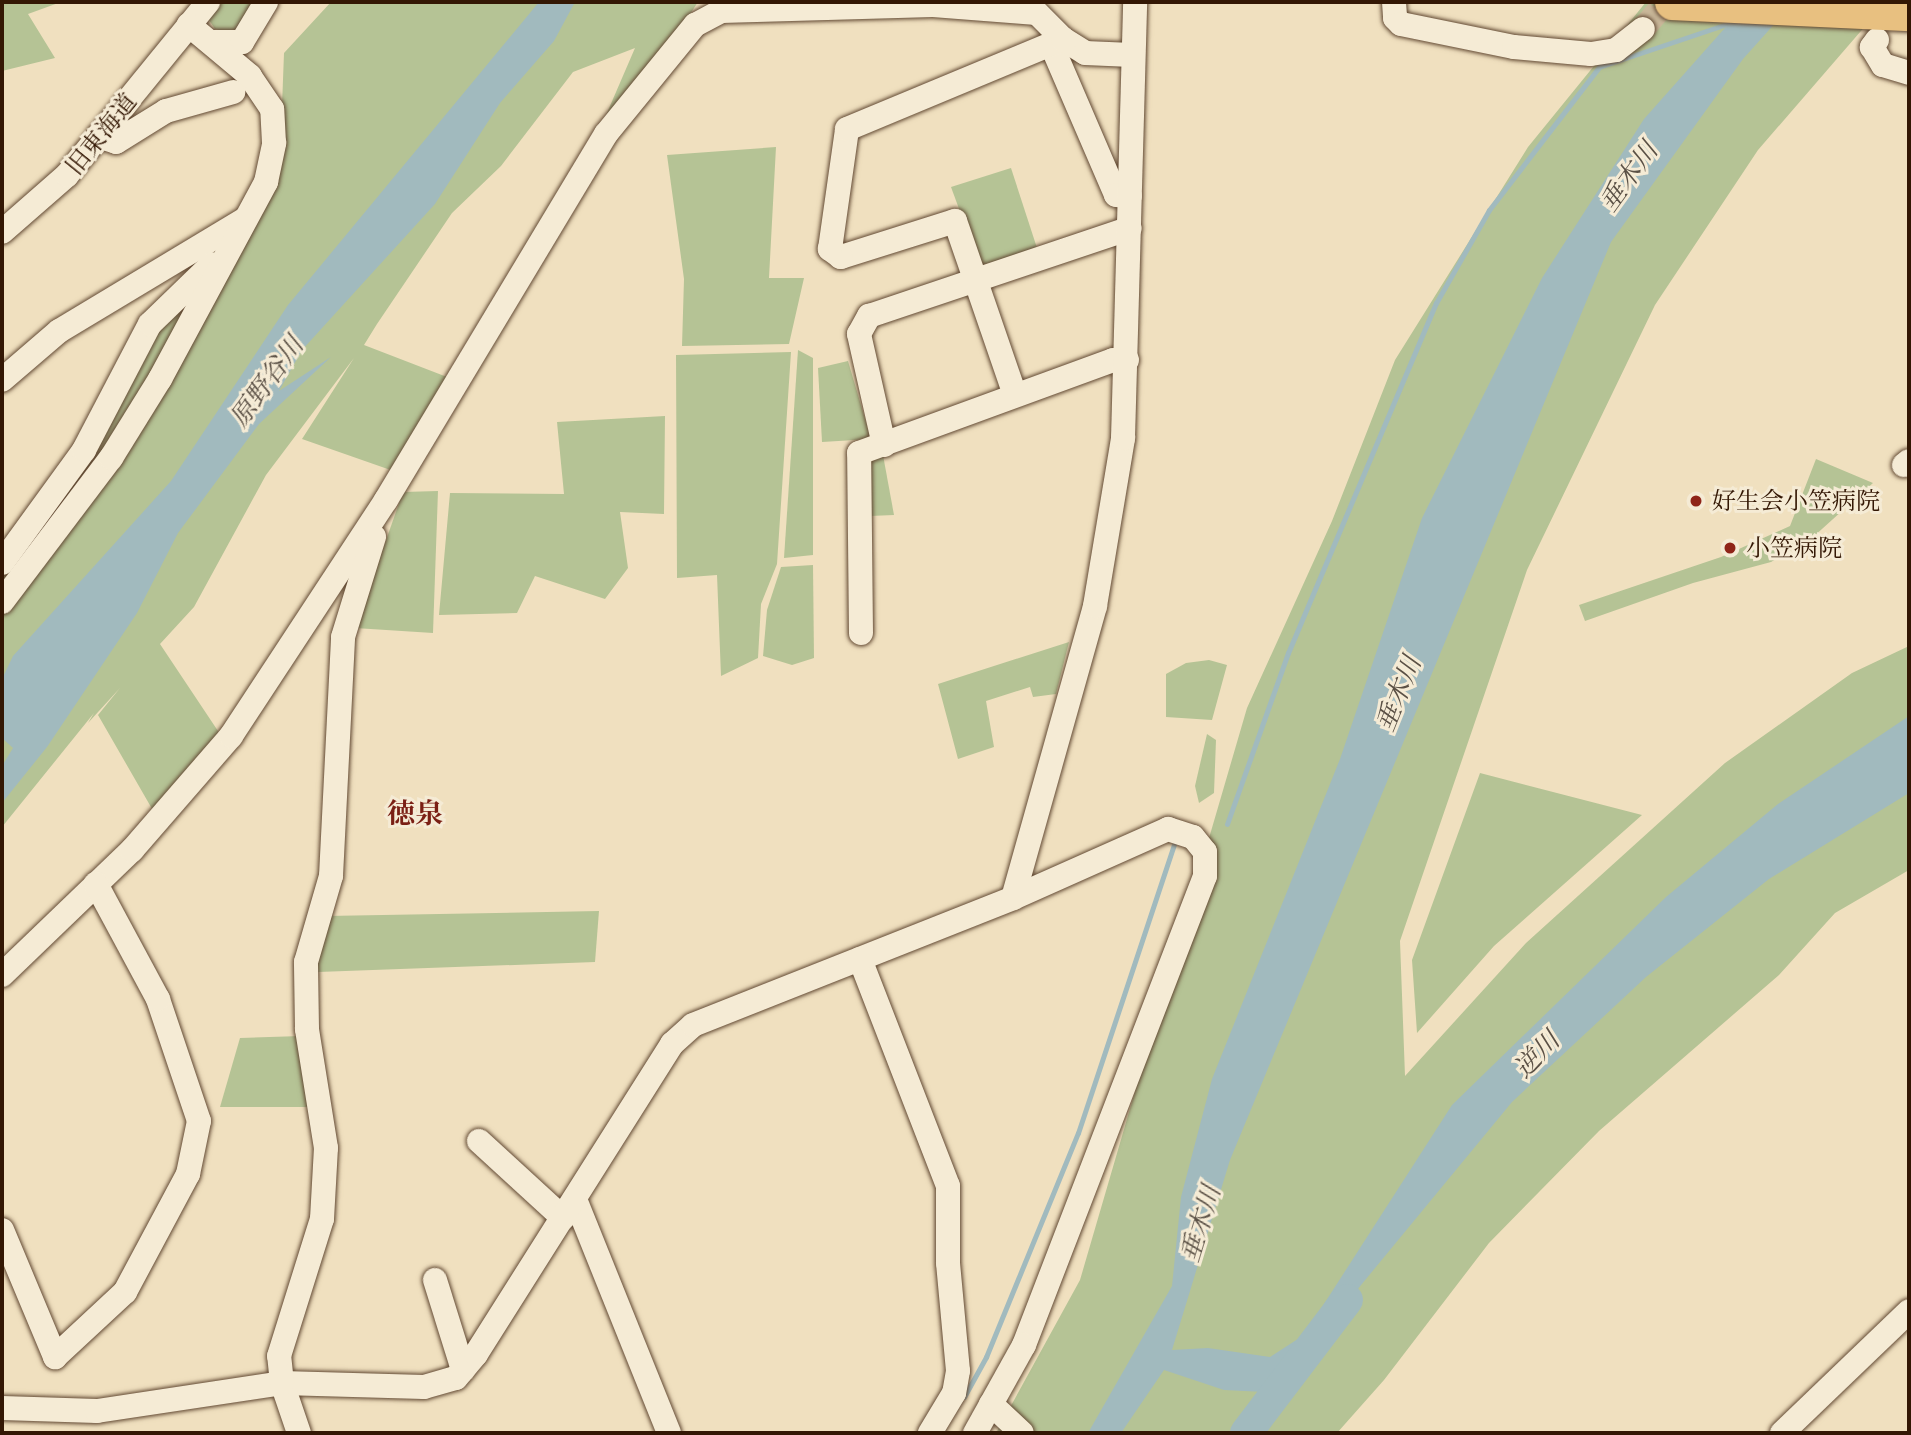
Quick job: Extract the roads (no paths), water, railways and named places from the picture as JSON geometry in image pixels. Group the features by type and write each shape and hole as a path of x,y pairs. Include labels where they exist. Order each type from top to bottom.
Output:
{"highway":[{"path":"1673,2 1892,22"}],"street":[{"name":"旧東海道","path":"2,232 49,195 208,2"},
{"path":"210,42 242,43 266,2"},
{"path":"1013,898 1095,606 1124,438 1135,2"},
{"path":"1394,2 1395,18 1401,24 1514,47 1591,54 1616,50 1643,29"},
{"path":"2,975 184,795 231,736 386,500 606,134 695,25 723,6 933,5 1037,13 1057,42 1116,195 1130,196"},
{"path":"1892,22 1872,47 1883,65 1909,73"},
{"path":"2,602 111,457 160,379 247,218 271,162 272,109 250,76 189,25"},
{"path":"1015,395 955,221 841,257 830,249 847,129 1057,42 1085,53 1132,55"},
{"path":"98,136 116,142 166,110 233,92"},
{"path":"2,380 59,331 247,218"},
{"path":"884,445 859,334 869,316 1130,228"},
{"path":"2,563 84,450 150,324 232,244"},
{"path":"861,633 859,453 1113,360 1127,360"},
{"path":"299,1433 282,1383 279,1356 321,1219 326,1185 326,1148 304,990 306,962 331,876 343,637 386,500"},
{"path":"2,1408 97,1411 282,1383 424,1387 456,1378 569,1208 672,1044 693,1025 1013,898 1168,829 1193,837 1205,852 1205,876 1024,1345 994,1407 975,1433"},
{"path":"2,1230 55,1357 125,1292 188,1174 200,1121 158,999 96,884"},
{"path":"860,959 948,1185 948,1263 958,1371 954,1394 930,1433"},
{"path":"479,1141 569,1208 669,1433"},
{"path":"435,1280 463,1370"},
{"path":"1782,1433 1909,1311"},
{"path":"994,1407 1021,1433"}],"water":[{"name":"原野谷川","path":"539,2 575,2 554,41 500,103 435,204 302,350 279,391 331,357 259,424 178,533 137,613 47,747 2,803 2,766 13,748 2,738 2,679 13,656 171,481 288,305"},
{"name":"垂木川","path":"1748,2 1794,2 1743,59 1611,242 1230,1160 1172,1350 1208,1348 1270,1357 1304,1335 1452,1105 1666,897 1778,804 1909,716 1909,793 1769,879 1646,977 1512,1102 1239,1433 1229,1433 1265,1392 1224,1390 1164,1370 1121,1433 1088,1433 1172,1286 1181,1197 1212,1079 1340,759 1422,518 1542,278 1644,119"}],"waterway":[{"path":"1227,824 1288,653 1436,303 1489,210 1599,67 1736,21"},
{"path":"964,1397 986,1357 1078,1133 1174,845"},
{"name":"逆川","path":"1246,1433 1347,1300"}],"tunnel":[{"path":"1643,29 1666,2"}],"place":[{"name":"好生会小笠病院","path":"1696,501"},
{"name":"小笠病院","path":"1730,548"}],"district":[{"name":"徳泉","path":"415,813"}]}
